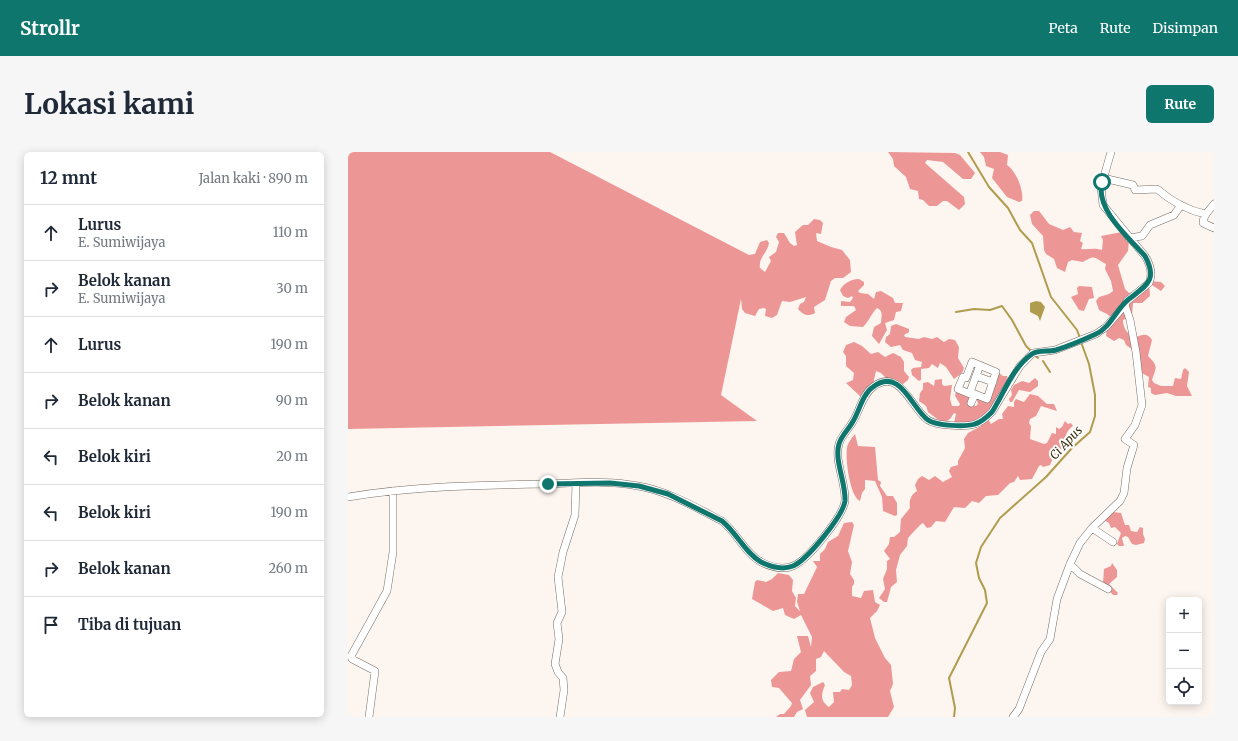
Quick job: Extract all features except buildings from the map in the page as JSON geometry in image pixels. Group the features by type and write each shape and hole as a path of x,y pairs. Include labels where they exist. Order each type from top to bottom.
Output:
{"street":[{"path":"348,497 393,491 504,484 626,484 668,494 722,521 729,526 754,557 761,562 778,568 791,567 804,559 835,523 842,510 844,495 838,445 871,388 880,383 894,384 904,389 920,412 929,421 944,424 974,425 987,418 992,412 1011,378 1026,359 1033,353 1055,350 1096,334 1106,327 1127,301 1146,286 1151,278 1149,263 1145,256 1103,205 1100,191 1111,152"},
{"path":"1103,178 1133,185 1135,190 1157,189 1167,198 1193,211 1205,214"},
{"path":"1129,238 1142,236 1150,225 1174,215 1181,204"},
{"path":"1214,204 1205,214 1203,224 1214,228"},
{"path":"1013,717 1019,709 1042,652 1050,639 1057,599 1070,564 1080,543 1092,528 1114,508 1124,493 1127,468 1134,445 1125,439 1135,425 1142,405 1136,352 1130,320 1125,305"},
{"path":"966,378 972,362 996,372 993,382 987,399 958,389 963,377 966,378 975,378 993,382"},
{"path":"971,403 975,378 980,366"},
{"path":"560,717 564,690 563,678 558,672 555,664 559,639 557,623 562,612 558,578 563,552 575,515 576,483"},
{"path":"369,717 375,671 352,659 351,656 387,591 393,552 393,491"},
{"path":"1092,528 1113,542"},
{"path":"1070,564 1080,574 1108,589"}],"shaded area":[{"path":"348,152 550,152 749,255 755,254 760,242 767,240 769,243 768,246 760,261 760,268 765,272 771,261 769,257 776,252 779,242 776,237 778,233 784,233 790,243 794,246 797,245 795,232 803,225 808,225 814,219 820,220 823,223 821,234 816,233 817,241 842,250 850,260 851,272 843,278 835,278 831,281 825,300 814,307 815,313 810,315 802,313 798,309 806,297 790,302 782,301 777,315 772,318 765,316 766,309 764,308 759,309 755,316 745,313 742,309 741,299 721,395 757,421 348,429"},
{"path":"888,152 955,153 960,155 975,173 971,179 963,179 943,162 927,160 925,163 964,197 965,204 959,210 947,201 943,201 937,206 929,206 923,200 919,199 918,191 910,189 906,177 894,166 893,159"},
{"path":"980,152 1000,152 1008,155 1007,165 1019,181 1022,192 1022,201 1019,202 1007,197 992,178 994,169 986,166 984,157"},
{"path":"1034,211 1039,211 1049,224 1063,230 1070,227 1074,232 1082,233 1080,241 1083,243 1081,249 1102,250 1103,240 1101,236 1122,232 1129,240 1128,251 1118,265 1125,289 1129,293 1135,292 1142,284 1150,281 1161,282 1165,286 1161,291 1149,283 1150,296 1142,303 1133,303 1132,315 1123,320 1125,328 1134,338 1146,335 1152,340 1148,356 1156,367 1152,380 1154,383 1161,386 1173,386 1175,378 1181,379 1185,368 1189,372 1187,386 1192,396 1176,396 1167,393 1155,395 1151,393 1151,388 1148,387 1149,377 1140,372 1140,358 1126,345 1124,340 1119,338 1114,341 1106,336 1107,327 1112,318 1099,310 1096,301 1099,297 1113,291 1111,281 1105,269 1106,264 1095,258 1090,258 1083,262 1072,260 1068,262 1065,272 1057,268 1054,259 1046,254 1044,250 1043,236 1032,224 1030,215"},
{"path":"859,279 864,282 864,285 858,291 860,293 868,294 874,299 876,292 881,291 893,298 895,303 903,303 901,311 896,312 894,320 885,323 887,330 879,344 872,336 874,327 881,323 882,314 879,309 877,308 863,327 850,326 844,322 846,317 856,310 854,306 841,306 841,301 850,302 853,298 852,296 848,298 843,296 840,290 848,282"},
{"path":"1079,286 1092,287 1094,298 1089,299 1084,311 1079,310 1071,297 1078,294 1077,288"},
{"path":"1036,301 1041,302 1045,307 1040,321 1038,316 1030,312 1030,303"},
{"path":"896,324 909,329 909,332 904,335 905,337 919,339 924,337 932,339 937,337 944,342 949,339 955,340 959,347 958,358 964,368 962,373 954,379 946,367 940,363 938,368 932,364 929,368 921,369 921,380 919,381 912,375 911,370 913,368 921,367 922,362 915,360 912,353 903,350 900,345 891,347 885,342 886,337 890,334 891,326"},
{"path":"854,342 862,346 871,354 878,352 885,357 893,353 901,357 904,362 904,371 909,377 908,380 903,384 885,380 886,378 881,373 876,371 873,384 861,397 846,383 853,380 854,373 846,366 846,356 843,352 846,345"},
{"path":"999,373 1003,376 1007,376 1008,380 1001,391 1000,390 1001,392 988,419 991,424 999,419 1003,419 1002,414 1008,406 1014,407 1014,402 1016,399 1024,402 1030,394 1038,396 1047,404 1054,404 1057,411 1041,406 1036,416 1030,419 1030,439 1044,444 1047,443 1052,433 1056,434 1056,427 1059,429 1062,427 1065,421 1068,424 1071,423 1073,426 1066,434 1065,444 1062,446 1061,451 1053,458 1050,465 1043,467 1041,465 1039,466 1032,479 1020,480 1018,476 1014,482 1010,483 998,495 986,496 979,503 972,501 965,508 954,507 945,522 936,521 931,527 927,528 923,523 920,525 908,538 907,546 900,555 896,570 897,582 891,587 887,602 884,602 879,598 885,589 883,579 887,569 887,561 890,559 884,551 889,544 890,537 894,537 900,532 901,519 910,508 910,499 917,491 915,485 918,479 922,476 929,480 935,476 943,482 952,477 949,471 951,467 958,465 958,461 965,448 964,439 968,433 981,426 973,421 968,423 954,423 956,414 954,413 949,420 941,422 928,412 926,406 919,401 920,393 923,389 923,383 928,382 934,386 935,380 942,379 942,384 944,386 952,385 950,399 952,406 959,406 960,404 955,396 956,391 971,396 968,403 976,406 978,404 976,397 986,400"},
{"path":"1035,378 1038,381 1038,386 1030,392 1019,390 1012,402 1010,402 1009,399 1012,395 1011,390 1014,385 1022,381 1029,383"},
{"path":"855,434 858,446 875,447 878,480 881,482 880,486 887,496 893,496 897,503 897,515 895,516 883,511 882,497 875,481 865,480 865,489 862,493 860,501 856,498 849,477 847,453 848,444"},
{"path":"1113,512 1121,513 1125,525 1129,525 1131,531 1137,532 1140,527 1143,528 1145,539 1144,543 1136,545 1132,544 1128,537 1125,536 1122,538 1124,546 1119,546 1117,544 1121,533 1115,527 1111,528 1109,523 1104,520"},
{"path":"852,522 854,525 848,551 852,562 850,574 854,580 852,596 861,598 864,591 873,590 875,602 880,605 877,611 870,618 875,638 885,658 891,665 893,684 890,691 894,707 888,717 807,717 805,710 814,702 810,693 813,687 823,682 825,685 822,697 826,705 829,707 834,702 833,692 840,692 842,689 849,690 852,685 851,676 844,672 824,651 821,657 816,659 816,671 810,676 811,685 800,700 803,709 797,712 794,717 776,717 780,714 784,714 792,703 779,688 772,687 771,680 779,672 791,671 794,659 801,652 797,636 808,636 811,647 812,637 801,615 794,619 785,615 783,608 773,611 752,599 755,582 757,580 766,582 778,573 789,575 793,580 792,591 796,598 795,606 800,611 797,602 798,594 804,594 817,567 813,561 820,561 820,554 825,549 828,542 838,536 844,523"},
{"path":"1112,563 1117,570 1117,577 1109,584 1118,593 1117,595 1113,595 1103,583 1104,569 1111,566"}],"waterway":[{"name":"Ci Apus","path":"968,152 989,187 1008,208 1020,230 1032,243 1051,297 1077,330 1080,338"},
{"path":"956,312 974,309 990,310 1002,306 1012,320 1026,346 1032,352"},
{"name":"Ci Apus","path":"954,717 955,708 949,678 987,603 985,590 979,578 976,563 981,547 1000,518 1046,477 1072,448 1090,432 1095,416 1095,395 1089,364 1081,342"},
{"path":"1034,355 1038,358"},
{"path":"1043,361 1050,372"}],"route":[{"path":"548,484 626,484 668,494 729,526 749,552 761,562 778,568 795,566 804,559 835,523 842,510 845,500 838,445 853,422 871,388 880,383 886,382 900,386 929,421 965,426 974,425 987,418 992,412 1011,378 1026,359 1033,353 1055,350 1096,334 1106,327 1127,301 1149,283 1151,278 1149,263 1145,256 1103,205 1100,191 1102,182"}]}
